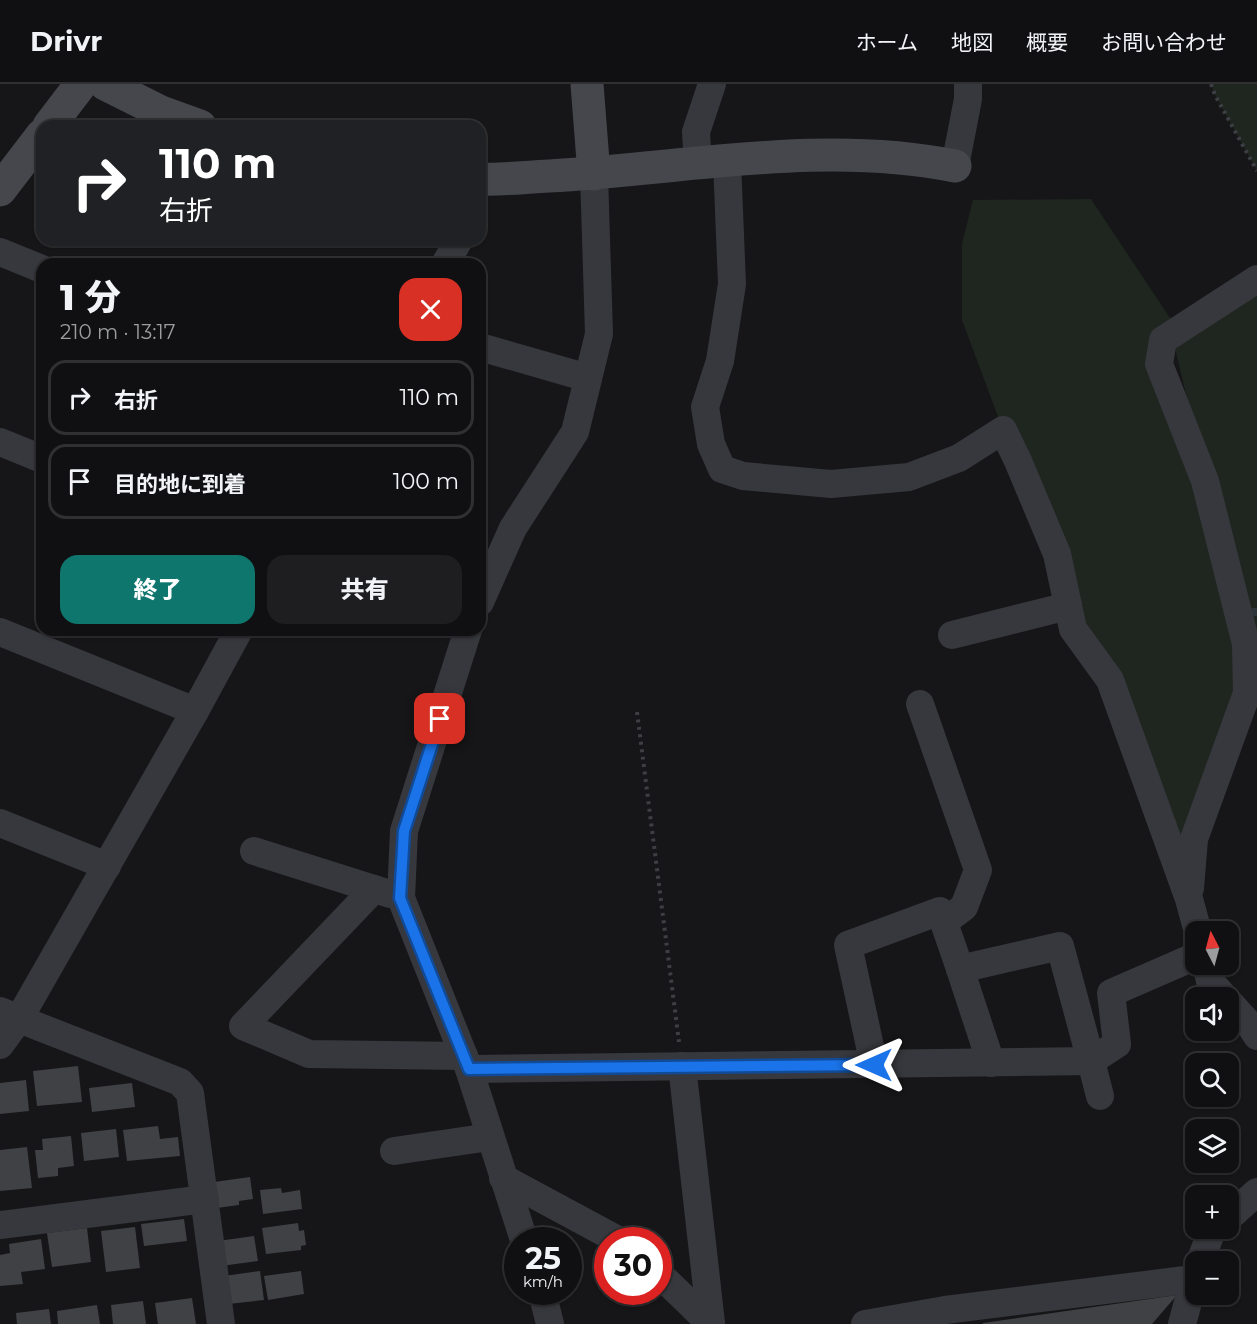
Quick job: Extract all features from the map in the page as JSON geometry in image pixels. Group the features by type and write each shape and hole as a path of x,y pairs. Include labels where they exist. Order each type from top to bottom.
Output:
{"street":[{"path":"54,120 81,84"},
{"path":"105,84 161,112 183,120"},
{"path":"486,589 513,528 575,432 599,334 594,174 587,84"},
{"path":"712,84 696,132 713,163 732,284 720,361 705,407 711,444 722,469 743,476 831,484 909,477 959,458 1003,430 1057,554 1073,629 1110,680 1190,899 1195,921"},
{"path":"486,183 782,157 897,159 955,166 968,99 968,84"},
{"path":"0,190 36,143"},
{"path":"0,252 36,267"},
{"path":"1190,899 1194,840 1245,733 1246,644 1205,481 1159,364 1163,340 1257,279"},
{"path":"486,348 588,378"},
{"path":"0,442 36,457"},
{"path":"952,635 1068,606"},
{"path":"0,632 195,711"},
{"path":"0,1045 10,1015 107,866 235,636"},
{"path":"466,636 404,831 387,894 243,1026 309,1054 466,1062 682,1066 1091,1061 1117,1044 1111,993 1185,961"},
{"path":"920,704 978,870 964,907 944,922"},
{"path":"0,824 107,866"},
{"path":"254,851 387,894 466,1062 520,1227"},
{"path":"874,1065 848,945 940,910 992,1063"},
{"path":"960,969 1060,946 1100,1096"},
{"path":"1239,1012 1257,1036"},
{"path":"10,1015 180,1082 190,1093 221,1324"},
{"path":"682,1066 711,1324"},
{"path":"394,1151 490,1137"},
{"path":"503,1178 594,1227"},
{"path":"1239,1208 1257,1192"},
{"path":"0,1225 205,1199"},
{"path":"865,1324 1185,1273"},
{"path":"672,1286 711,1324"},
{"path":"545,1305 550,1324"},
{"path":"1182,1324 1187,1305"}],"path":[{"path":"1211,84 1257,171"},
{"path":"637,712 682,1066"}],"shaded area":[{"path":"1211,84 1257,84 1257,171 1215,95"},
{"path":"1091,199 1178,330 1163,340 1226,562 1175,348 1257,285 1257,639 1189,899 1003,430 962,320 962,244 973,200"}],"building":[{"path":"78,1066 82,1102 37,1106 33,1071"},
{"path":"26,1080 29,1111 0,1114 0,1083"},
{"path":"132,1083 135,1107 92,1112 89,1088"},
{"path":"158,1126 160,1139 178,1137 180,1156 127,1161 123,1130"},
{"path":"116,1129 119,1157 84,1161 81,1133"},
{"path":"71,1136 74,1166 58,1168 58,1176 38,1178 35,1150 43,1150 42,1139"},
{"path":"27,1147 32,1188 0,1191 0,1150"},
{"path":"250,1177 253,1199 239,1201 239,1205 217,1208 214,1182"},
{"path":"281,1188 282,1193 300,1190 302,1209 263,1214 260,1190"},
{"path":"184,1219 187,1241 144,1246 141,1224"},
{"path":"298,1223 299,1231 304,1230 306,1245 301,1246 301,1250 266,1254 262,1228"},
{"path":"135,1227 140,1268 106,1272 101,1231"},
{"path":"87,1228 91,1262 52,1267 47,1233"},
{"path":"254,1236 258,1261 221,1266 218,1241"},
{"path":"41,1239 45,1269 21,1272 23,1284 0,1286 0,1255 10,1253 9,1244"},
{"path":"260,1271 264,1300 228,1304 224,1276"},
{"path":"301,1271 304,1294 268,1300 264,1276"},
{"path":"1177,1295 1152,1324 983,1324 983,1323"},
{"path":"192,1298 196,1324 158,1324 155,1303"},
{"path":"143,1301 146,1324 113,1324 111,1305"},
{"path":"97,1305 100,1324 58,1324 57,1311"},
{"path":"49,1309 51,1324 17,1324 16,1313"}],"route":[{"path":"440,719 404,831 400,898 469,1069 874,1065"}]}
